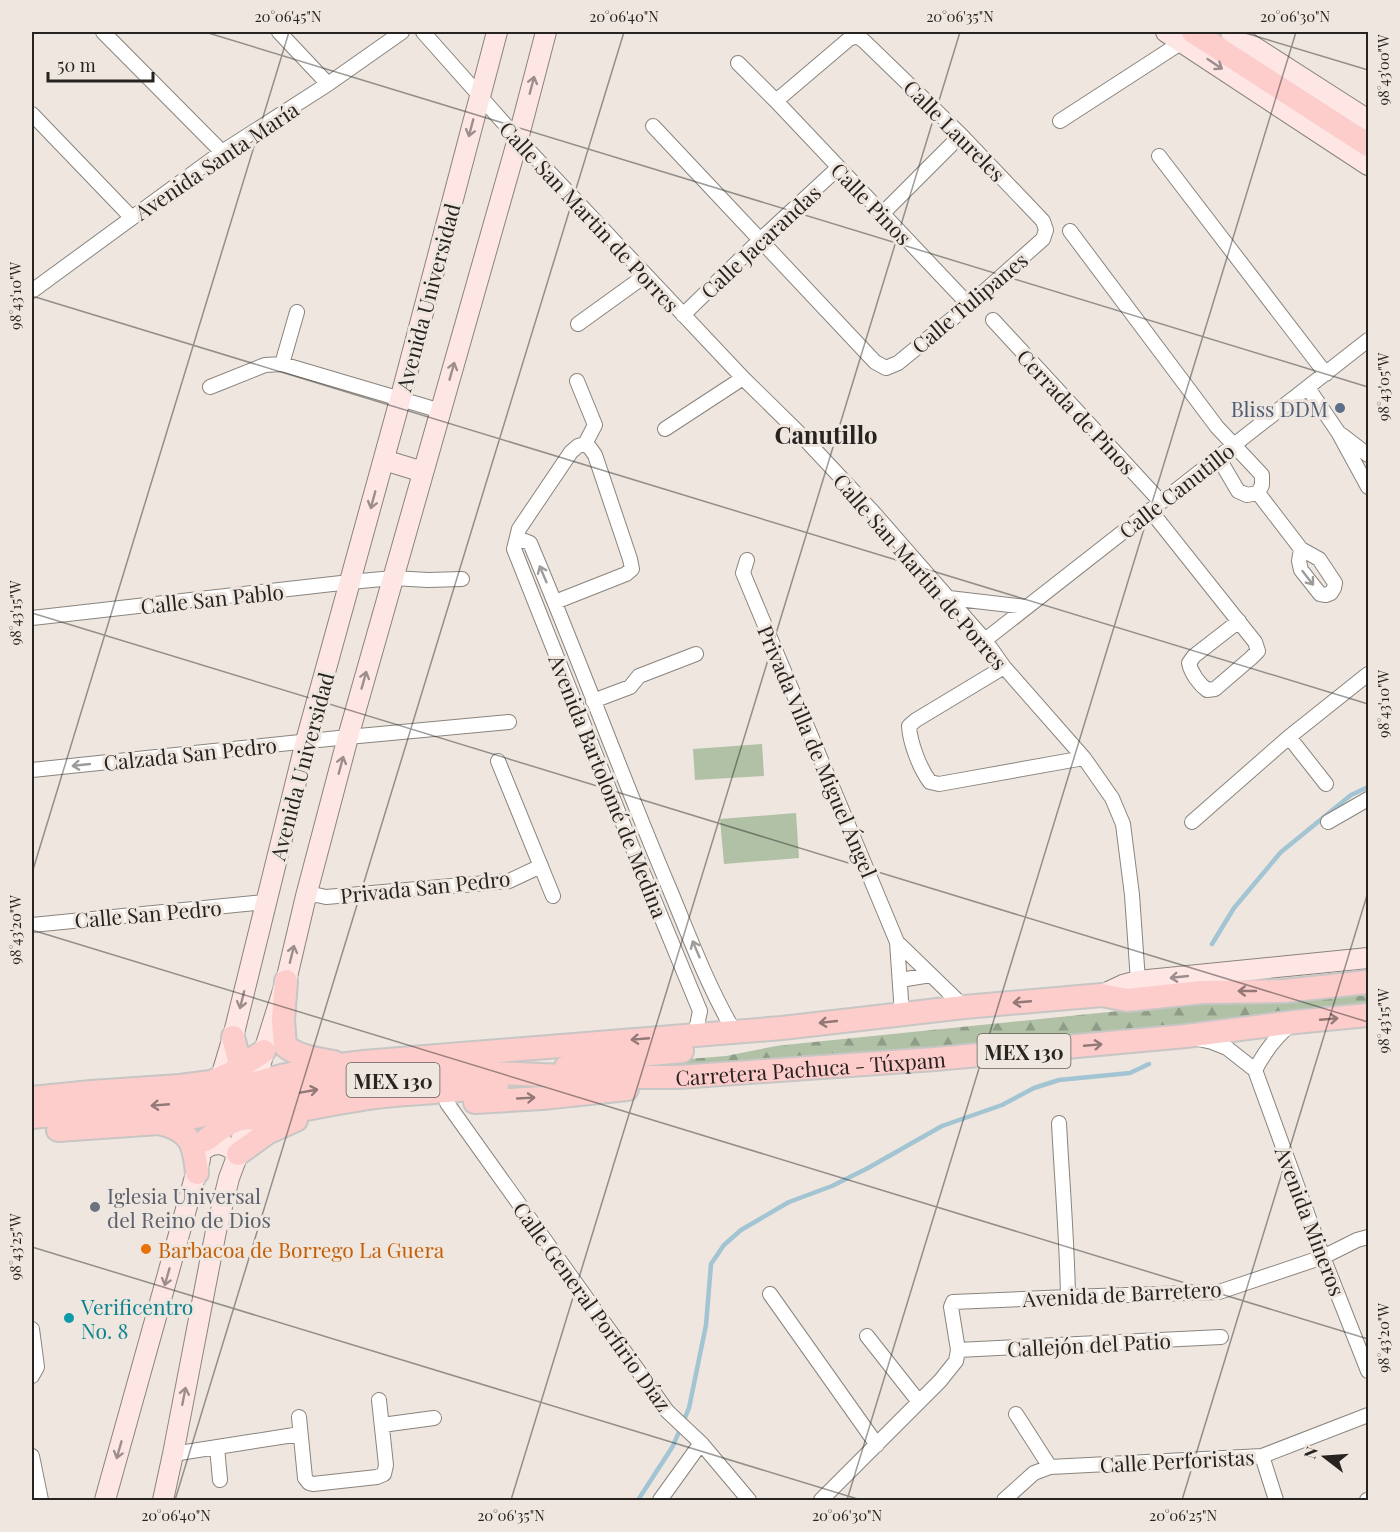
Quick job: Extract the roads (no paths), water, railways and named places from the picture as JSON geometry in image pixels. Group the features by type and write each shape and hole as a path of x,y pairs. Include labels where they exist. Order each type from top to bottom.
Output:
{"main road":[{"name":"Avenida Universidad","path":"232,1036 306,741 384,460 497,32"},
{"name":"Avenida Universidad","path":"265,1048 285,981 348,736 518,140 546,32"},
{"path":"1212,32 1368,133"},
{"path":"1231,32 1368,120"},
{"path":"1180,35 1368,145"},
{"path":"1180,35 1368,165"},
{"path":"384,460 423,471"},
{"name":"Carretera Pachuca - Túxpam","path":"1102,995 1138,981 1368,958"},
{"path":"285,981 283,1020 285,1046 293,1052 306,1056 345,1064"},
{"name":"Carretera Pachuca - Túxpam","path":"234,1093 330,1065 782,1028 964,1007 1102,995 1127,1000 1202,992 1284,991 1368,982"},
{"name":"Carretera Pachuca - Túxpam","path":"234,1093 494,1073 679,1077 935,1059 1186,1036 1368,1015"},
{"path":"535,1075 610,1058 716,1048 782,1028"},
{"path":"232,1036 243,1050 265,1048"},
{"path":"163,1500 216,1231 229,1178 238,1154 232,1036"},
{"path":"105,1500 205,1145 224,1126 234,1093 265,1048"},
{"path":"32,1086 142,1075 234,1093"},
{"path":"238,1154 267,1133 296,1119 447,1103 542,1098 642,1088 679,1077"},
{"path":"32,1098 211,1082 234,1093"},
{"name":"MEX 130","path":"32,1117 202,1101 234,1093"},
{"name":"MEX 130","path":"32,1132 159,1123 201,1116 234,1093"},
{"path":"159,1123 172,1126 187,1137 193,1145 197,1173"},
{"path":"205,1145 224,1144 238,1154"},
{"path":"113,1474 116,1500"}],"street":[{"path":"103,32 222,152"},
{"path":"279,32 328,84"},
{"name":"Avenida Santa María","path":"32,291 222,152 328,84 402,32"},
{"name":"Calle San Martin de Porres","path":"423,32 518,140 742,378 801,435 873,512 1084,758 1112,798 1123,824 1132,895 1138,981"},
{"path":"1060,121 1180,35"},
{"name":"Calle Laureles","path":"776,101 849,39 857,36 864,40 961,135 1043,221 1046,230"},
{"name":"Calle Pinos","path":"738,63 969,305"},
{"path":"32,114 132,218"},
{"path":"653,126 760,240"},
{"path":"883,213 961,135"},
{"path":"1159,156 1326,374"},
{"name":"Calle Jacarandas","path":"683,315 838,168"},
{"name":"Calle Tulipanes","path":"760,240 875,362 886,368 898,363 969,305 1043,239 1046,230"},
{"path":"1070,231 1217,427 1262,475 1262,485 1258,493"},
{"path":"578,324 646,275"},
{"path":"282,364 297,312"},
{"name":"Cerrada de Pinos","path":"993,320 1155,506 1255,642 1258,651 1215,689 1208,690 1190,670 1189,663 1194,656 1239,621"},
{"name":"Calle Canutillo","path":"984,640 1368,340"},
{"path":"210,387 265,365 282,364 441,411"},
{"path":"665,429 742,378"},
{"path":"517,538 519,529 571,452 585,444 595,425 577,381"},
{"path":"1308,387 1338,432 1368,487"},
{"path":"1338,432 1368,455"},
{"path":"555,602 626,574 632,569 595,455 585,444"},
{"path":"1218,457 1238,490 1247,495 1258,493"},
{"path":"1258,493 1301,549"},
{"name":"Avenida Bartolomé de Medina","path":"694,1035 700,1011 514,549 517,538 530,543 647,836 718,1003 734,1031"},
{"name":"Privada Villa de Miguel Ángel","path":"747,560 743,573 897,942 902,1014"},
{"name":"Calle San Pablo","path":"32,618 393,578 462,579"},
{"path":"949,598 1026,607"},
{"path":"593,701 630,687 639,676 696,654"},
{"path":"1004,667 909,726 909,736 930,782 939,784 1084,758"},
{"path":"1192,822 1289,737 1368,674"},
{"name":"Calzada San Pedro","path":"32,770 348,736 509,722"},
{"path":"1289,737 1326,784"},
{"path":"498,761 553,896"},
{"path":"1328,822 1368,799"},
{"path":"631,844 647,836"},
{"name":"Privada San Pedro","path":"306,896 326,897 509,880 541,866"},
{"name":"Calle San Pedro","path":"32,925 265,902"},
{"name":"Privada Villa de Miguel Ángel","path":"897,942 964,1007"},
{"path":"900,980 931,975"},
{"path":"1186,1036 1227,1048 1255,1070 1272,1043 1295,1022"},
{"name":"Avenida Mineros","path":"1255,1070 1323,1257 1363,1338 1368,1371"},
{"name":"Calle General Porfirio Díaz","path":"447,1103 667,1411 697,1440 749,1500"},
{"path":"1059,1123 1068,1297"},
{"name":"Avenida de Barretero","path":"957,1356 951,1307 953,1302 1219,1292 1323,1257 1368,1237"},
{"path":"770,1293 877,1444"},
{"path":"32,1329 37,1367 32,1376"},
{"path":"867,1336 919,1402"},
{"name":"Callejón del Patio","path":"957,1356 1221,1337"},
{"path":"821,1500 940,1381 957,1356"},
{"path":"298,1418 305,1478 309,1483 377,1477 384,1474 386,1465 379,1400"},
{"path":"1004,1500 1034,1473 1050,1467 1016,1414"},
{"name":"Calle Perforistas","path":"1050,1467 1262,1456 1368,1415"},
{"path":"382,1425 434,1418"},
{"path":"173,1454 300,1434"},
{"path":"660,1500 697,1440"},
{"path":"217,1447 220,1480"},
{"path":"32,1456 41,1500"},
{"path":"1262,1456 1276,1500"}],"waterway":[{"path":"1212,944 1234,908 1281,852 1351,795 1368,787"},
{"path":"638,1500 673,1446 689,1408 706,1325 711,1264 724,1245 741,1230 789,1202 832,1186 868,1168 942,1126 1002,1105 1034,1088 1059,1080 1130,1073 1149,1064"}],"place":[{"name":"Bliss DDM","path":"1340,408"},
{"name":"Iglesia Universal del Reino de Dios","path":"95,1207"},
{"name":"Barbacoa de Borrego La Guera","path":"146,1249"},
{"name":"Verificentro No. 8","path":"69,1318"}],"district":[{"name":"Canutillo","path":"826,434"}]}
